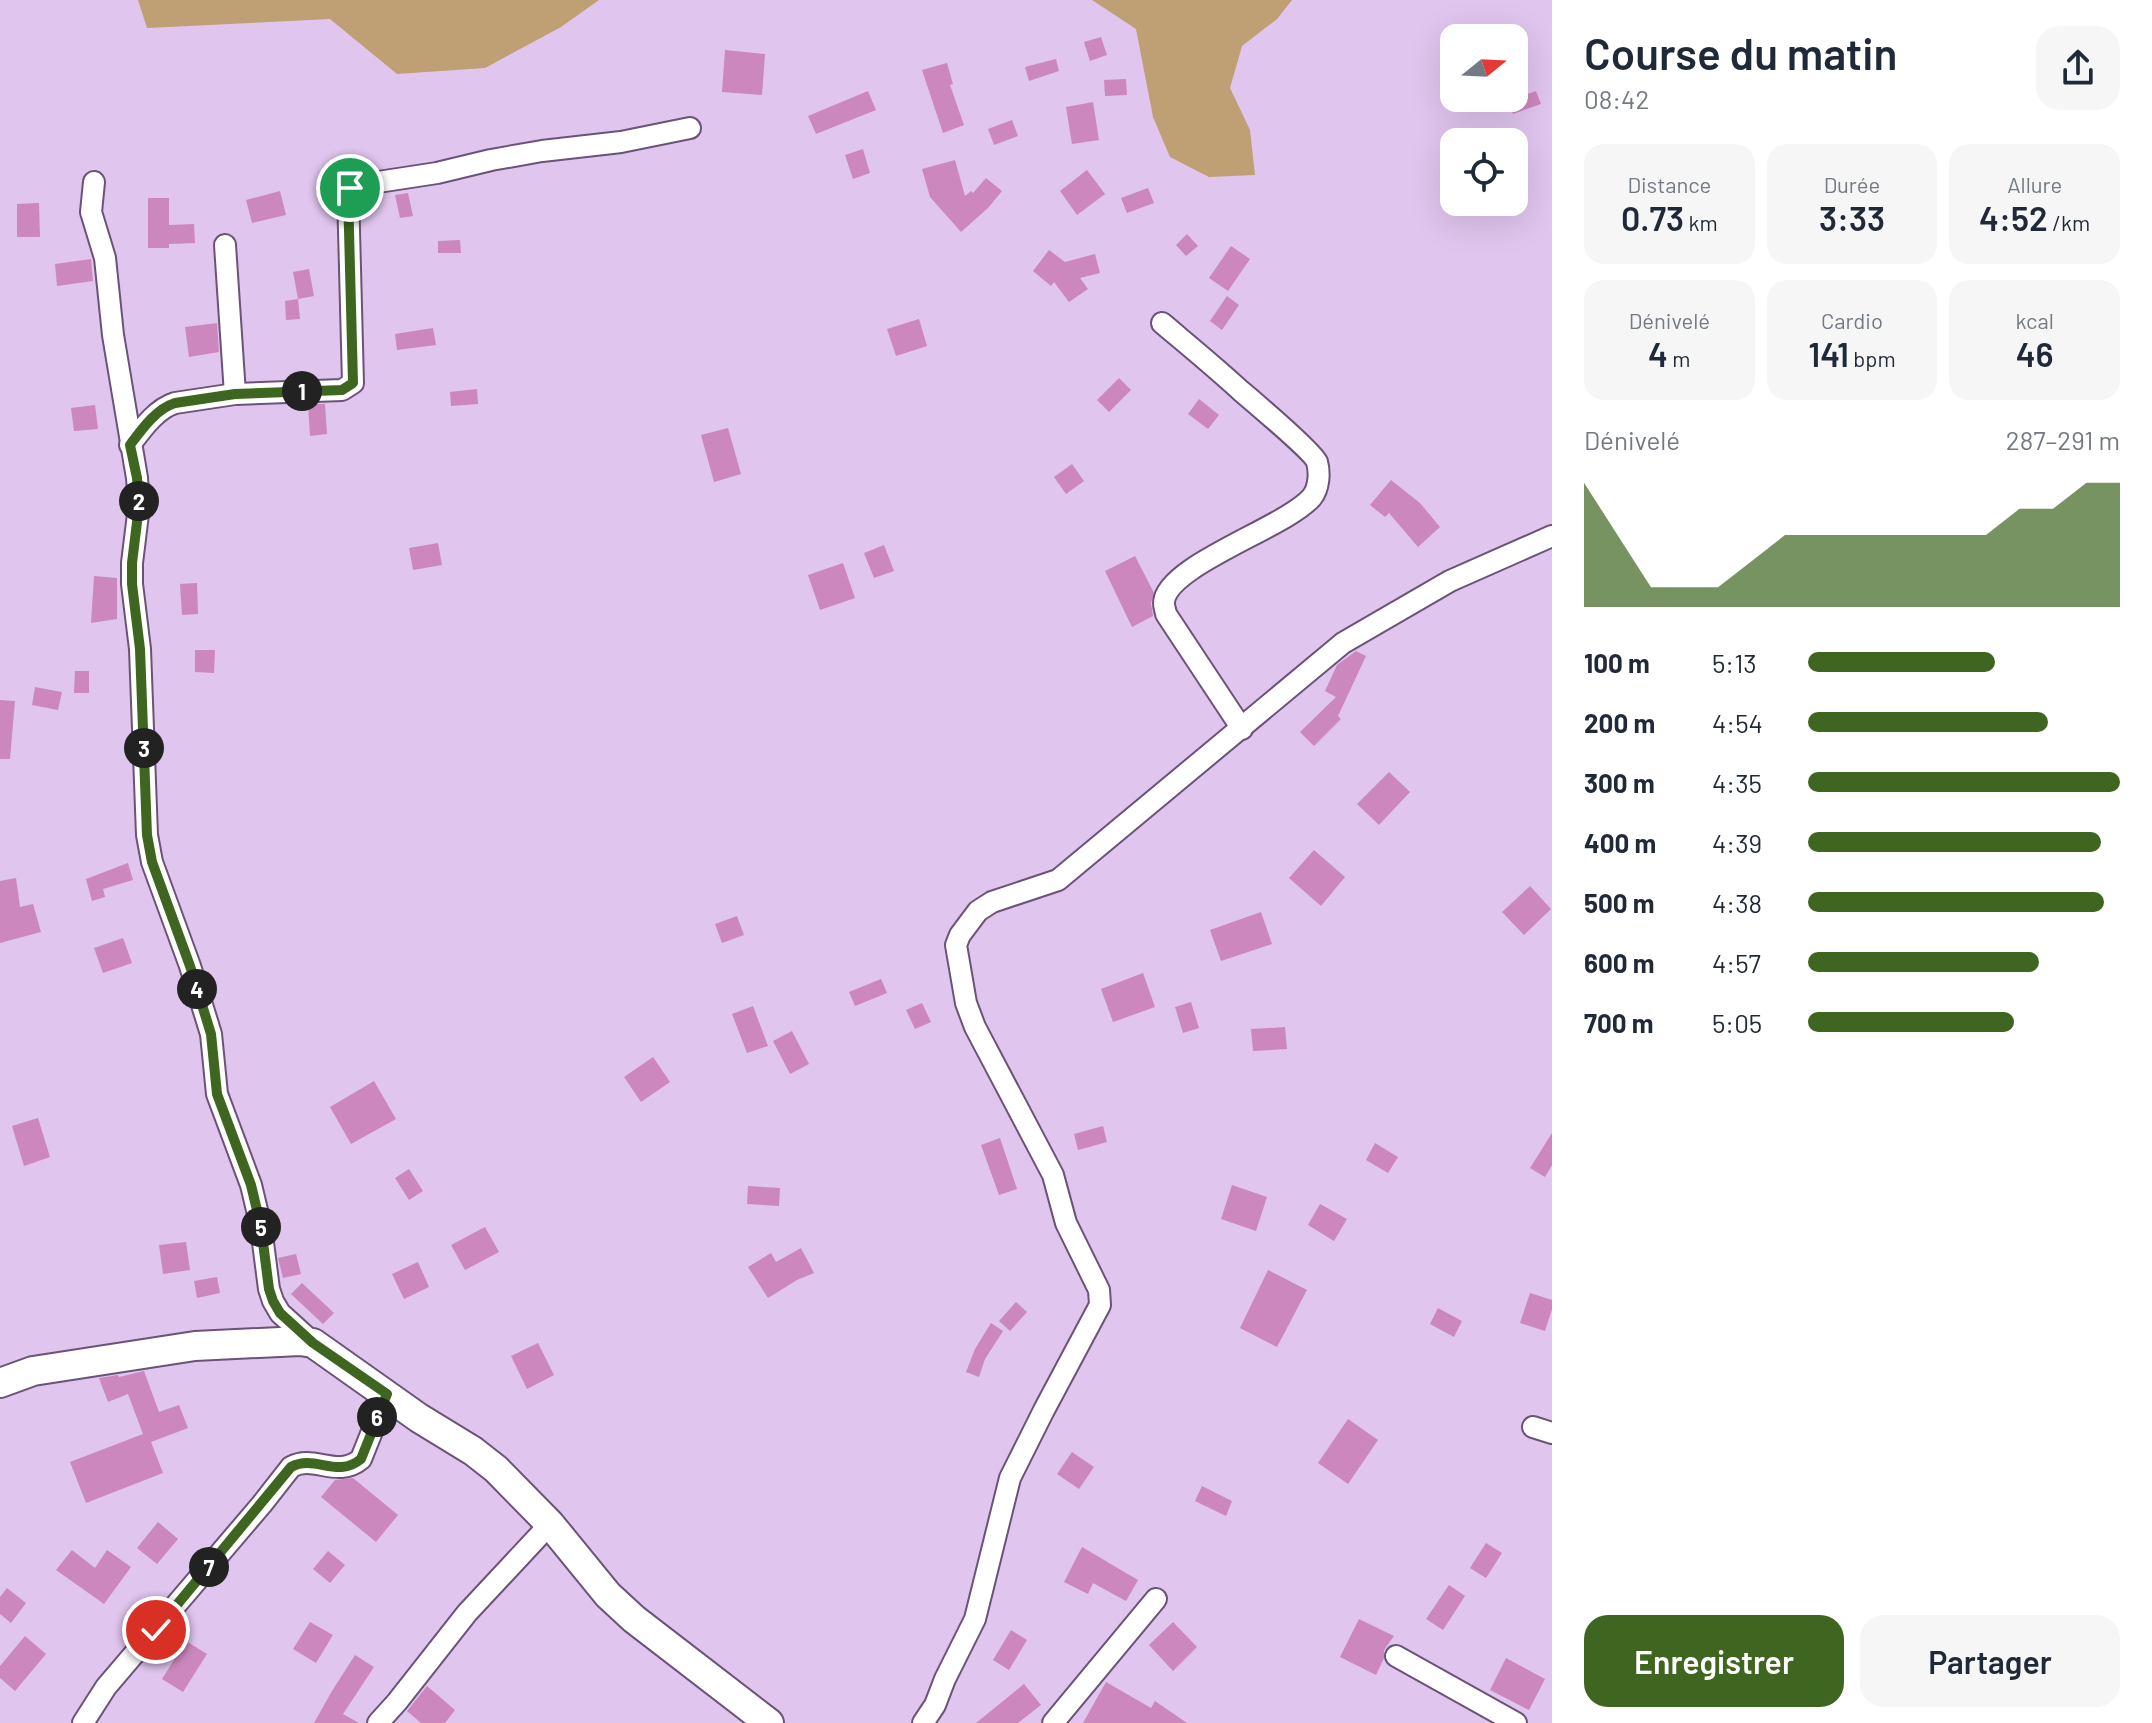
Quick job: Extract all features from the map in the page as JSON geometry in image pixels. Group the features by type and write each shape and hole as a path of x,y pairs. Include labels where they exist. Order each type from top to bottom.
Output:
{"main road":[{"path":"0,1383 33,1371 195,1346 313,1343 496,1469 550,1524 608,1595 634,1619 769,1723"}],"street":[{"path":"130,445 166,405 235,394 342,390 353,383 348,219 348,192 352,186 690,128"},
{"path":"94,182 91,212 105,258 113,335 137,478 139,506 132,584 140,649 147,835 152,862 211,1034 217,1094 251,1185 261,1227 269,1289 280,1313 313,1343"},
{"path":"225,245 235,394"},
{"path":"1162,323 1316,459 1320,478 1313,496 1292,514 1212,556 1181,577 1163,603 1166,614 1242,729"},
{"path":"923,1723 935,1705 975,1619 1010,1478 1100,1305 1099,1290 1066,1223 1053,1175 975,1027 966,1003 956,955 956,945 965,928 984,906 1058,880 1343,643 1450,581 1552,536"},
{"path":"255,1343 280,1313"},
{"path":"83,1723 106,1687 291,1467 306,1463 342,1468 354,1465 361,1459 387,1394"},
{"path":"378,1723 467,1613 550,1524"},
{"path":"1053,1723 1156,1599"},
{"path":"1396,1656 1516,1723"}],"shaded area":[{"path":"138,0 599,0 561,27 485,68 397,74 330,19 147,28"},
{"path":"1092,0 1292,0 1277,19 1242,46 1230,88 1250,130 1255,175 1209,177 1170,157 1153,117 1136,29"}],"building":[{"path":"1101,37 1107,55 1090,61 1084,42"},
{"path":"725,50 765,54 762,95 722,92"},
{"path":"1056,59 1059,71 1029,81 1025,67"},
{"path":"947,63 953,84 950,85 964,125 943,133 922,70"},
{"path":"1126,79 1127,95 1105,96 1104,80"},
{"path":"868,91 876,110 816,134 808,116"},
{"path":"1536,91 1541,104 1528,109 1528,94"},
{"path":"1093,102 1099,140 1072,144 1066,107"},
{"path":"1012,120 1018,136 994,145 988,129"},
{"path":"863,149 870,173 853,179 845,155"},
{"path":"955,160 965,196 971,191 973,193 986,178 1002,191 961,232 930,197 922,169"},
{"path":"1087,170 1105,194 1077,215 1060,191"},
{"path":"1148,188 1154,203 1127,213 1121,198"},
{"path":"280,191 286,215 252,223 246,200"},
{"path":"408,193 413,216 400,218 395,195"},
{"path":"148,198 169,198 169,225 194,224 195,243 148,248"},
{"path":"39,203 40,237 17,237 17,204"},
{"path":"1187,234 1198,246 1186,256 1176,245"},
{"path":"460,240 461,253 438,253 438,241"},
{"path":"1231,246 1250,259 1228,291 1209,278"},
{"path":"1049,250 1065,262 1095,254 1100,273 1080,278 1088,289 1069,302 1054,282 1051,286 1033,271"},
{"path":"91,259 93,281 57,286 55,264"},
{"path":"309,269 314,296 298,299 293,272"},
{"path":"1227,296 1239,305 1222,330 1210,321"},
{"path":"298,299 300,319 286,320 285,301"},
{"path":"919,319 927,346 896,356 887,329"},
{"path":"217,323 219,352 189,357 185,327"},
{"path":"433,328 436,345 397,350 395,334"},
{"path":"1119,378 1131,390 1109,412 1097,400"},
{"path":"477,389 478,404 451,406 450,392"},
{"path":"1199,399 1219,415 1208,429 1188,414"},
{"path":"308,404 325,404 327,434 310,436"},
{"path":"95,405 98,429 74,431 71,408"},
{"path":"728,428 741,474 714,482 701,435"},
{"path":"1072,464 1084,481 1066,494 1054,477"},
{"path":"1391,480 1420,503 1440,527 1418,547 1389,513 1385,517 1370,505"},
{"path":"438,543 442,565 413,570 409,548"},
{"path":"884,545 894,571 874,578 864,553"},
{"path":"1135,556 1154,593 1151,603 1153,616 1132,627 1105,571"},
{"path":"843,563 855,598 820,610 808,575"},
{"path":"94,576 117,578 117,619 91,623"},
{"path":"197,583 198,614 182,615 180,584"},
{"path":"195,650 215,650 214,673 195,672"},
{"path":"1356,651 1366,656 1338,716 1341,719 1314,746 1300,732 1336,697 1325,691 1337,665"},
{"path":"75,671 89,671 89,693 74,693"},
{"path":"35,687 62,692 58,710 32,705"},
{"path":"0,700 15,701 10,759 0,759"},
{"path":"1389,772 1410,792 1379,825 1357,804"},
{"path":"1314,850 1345,877 1321,906 1289,878"},
{"path":"128,863 133,880 103,889 105,897 92,901 86,879"},
{"path":"16,878 20,907 33,904 41,932 0,943 0,881"},
{"path":"1530,886 1551,909 1524,935 1502,912"},
{"path":"1261,912 1272,944 1221,961 1210,930"},
{"path":"737,916 744,935 722,943 715,924"},
{"path":"123,938 132,963 103,973 94,948"},
{"path":"1143,973 1155,1007 1113,1022 1101,989"},
{"path":"881,979 887,993 855,1006 849,992"},
{"path":"1191,1002 1199,1028 1183,1033 1175,1007"},
{"path":"922,1003 931,1022 915,1029 906,1010"},
{"path":"753,1006 768,1046 747,1053 732,1014"},
{"path":"1285,1027 1287,1049 1253,1051 1251,1029"},
{"path":"792,1031 809,1064 790,1074 773,1041"},
{"path":"653,1057 670,1082 641,1102 624,1077"},
{"path":"374,1081 396,1119 351,1144 330,1107"},
{"path":"38,1118 50,1157 24,1166 12,1126"},
{"path":"1103,1126 1107,1142 1078,1150 1074,1134"},
{"path":"1552,1133 1552,1165 1545,1177 1530,1168"},
{"path":"1000,1138 1017,1189 999,1195 981,1145"},
{"path":"1375,1143 1398,1157 1388,1173 1366,1160"},
{"path":"409,1169 423,1191 409,1200 395,1178"},
{"path":"1232,1185 1267,1197 1256,1231 1221,1219"},
{"path":"748,1186 780,1188 779,1206 747,1204"},
{"path":"1320,1204 1347,1219 1334,1241 1308,1225"},
{"path":"485,1227 499,1252 465,1270 451,1245"},
{"path":"186,1242 190,1270 163,1274 159,1245"},
{"path":"801,1248 814,1273 768,1298 748,1267 771,1253 776,1262"},
{"path":"296,1254 301,1274 283,1278 278,1258"},
{"path":"418,1262 429,1287 404,1299 392,1274"},
{"path":"1268,1270 1307,1290 1277,1347 1240,1328"},
{"path":"217,1277 220,1293 197,1298 194,1281"},
{"path":"302,1283 334,1313 323,1324 291,1294"},
{"path":"1530,1293 1552,1300 1545,1331 1520,1323"},
{"path":"1016,1302 1027,1312 1010,1331 999,1321"},
{"path":"1438,1308 1462,1321 1454,1337 1430,1324"},
{"path":"991,1323 1003,1331 985,1359 979,1377 966,1372 975,1349"},
{"path":"538,1343 554,1375 527,1389 511,1356"},
{"path":"144,1371 159,1412 179,1405 188,1428 151,1442 163,1473 86,1503 70,1462 143,1434 128,1394 108,1402 99,1378"},
{"path":"1348,1419 1378,1440 1348,1484 1318,1463"},
{"path":"1072,1452 1094,1467 1079,1489 1057,1474"},
{"path":"353,1478 398,1515 376,1542 321,1497 335,1480"},
{"path":"1202,1486 1232,1501 1226,1516 1195,1501"},
{"path":"158,1522 178,1539 157,1564 137,1548"},
{"path":"1486,1543 1502,1553 1486,1578 1470,1568"},
{"path":"1082,1547 1138,1580 1126,1601 1093,1583 1088,1594 1064,1582"},
{"path":"72,1550 95,1568 107,1550 131,1567 104,1604 56,1570"},
{"path":"328,1551 345,1565 330,1583 313,1569"},
{"path":"1449,1585 1465,1596 1443,1630 1426,1619"},
{"path":"7,1588 26,1603 11,1623 0,1614 0,1597"},
{"path":"1359,1619 1394,1636 1384,1650 1384,1658 1376,1675 1340,1657"},
{"path":"310,1622 333,1635 316,1663 293,1649"},
{"path":"1173,1622 1197,1647 1173,1671 1149,1645"},
{"path":"1011,1630 1027,1640 1009,1670 993,1660"},
{"path":"25,1636 46,1654 15,1691 0,1678 0,1666"},
{"path":"186,1641 207,1654 183,1692 162,1679"},
{"path":"355,1655 374,1667 343,1714 359,1723 314,1723 332,1691"},
{"path":"1506,1658 1545,1679 1529,1710 1490,1690"},
{"path":"1106,1682 1151,1708 1155,1701 1187,1723 1083,1723"},
{"path":"1024,1684 1041,1705 1018,1723 976,1723"},
{"path":"427,1686 455,1710 445,1723 421,1723 407,1711"}],"route":[{"path":"156,1630 291,1467 306,1463 342,1468 354,1465 361,1459 387,1394 313,1343 280,1313 269,1289 261,1227 251,1185 217,1094 211,1034 152,862 147,835 140,649 132,584 139,506 130,445 166,405 235,394 342,390 353,383 348,259 350,188"}]}
